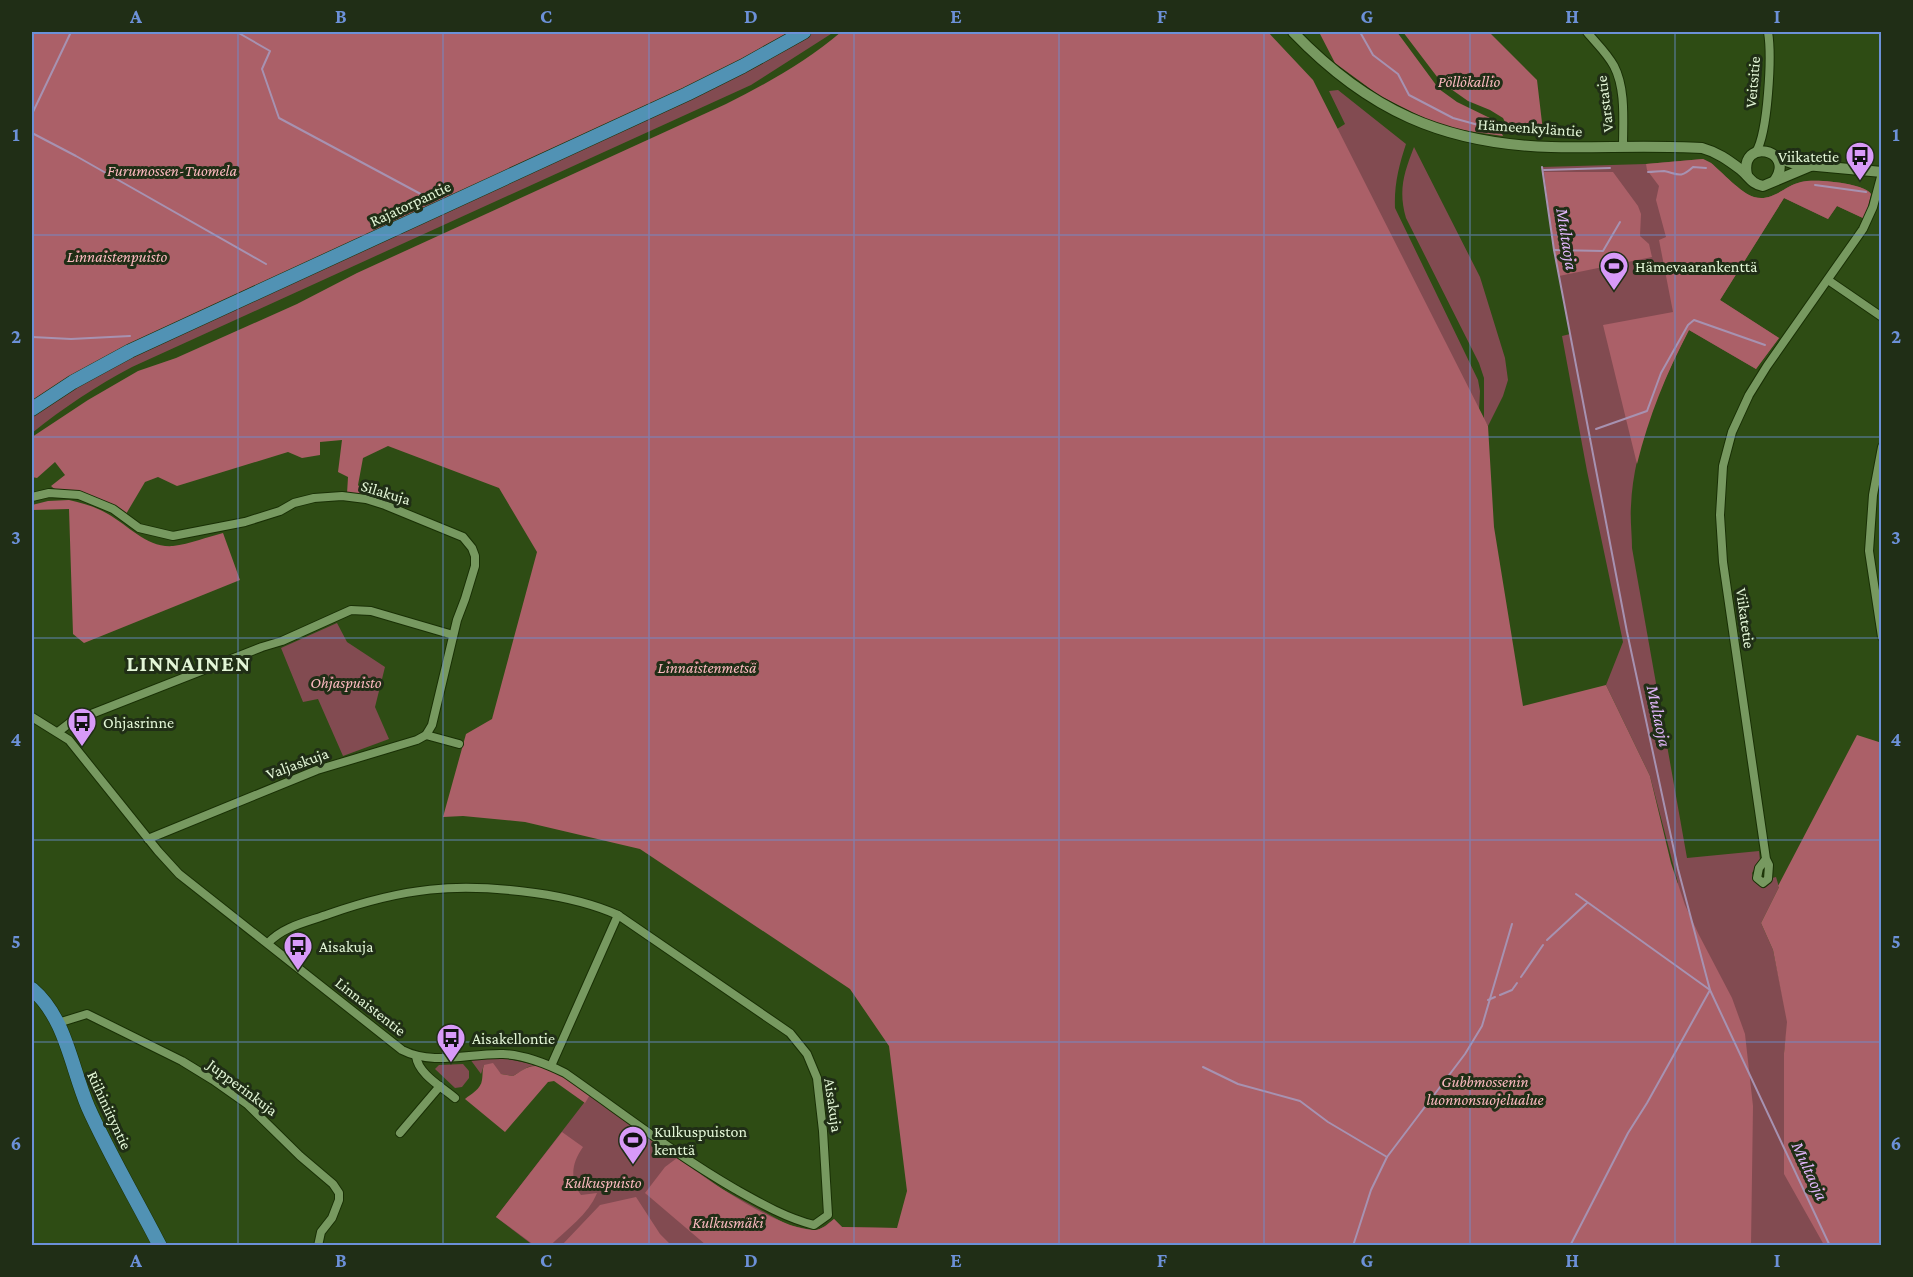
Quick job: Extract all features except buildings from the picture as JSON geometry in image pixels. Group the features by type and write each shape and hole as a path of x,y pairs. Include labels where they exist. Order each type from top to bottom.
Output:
{"main road":[{"name":"Rajatorpantie","path":"32,410 73,382 129,351 687,94 804,32"},
{"name":"Riihiniityntie","path":"32,989 58,1023 88,1107 160,1245"}],"street":[{"name":"Hämeenkyläntie","path":"1293,32 1323,61 1373,99 1396,112 1447,133 1509,144 1550,147 1702,148 1724,157 1740,159 1753,154"},
{"name":"Varstatie","path":"1587,32 1610,58 1617,73 1623,111 1623,147"},
{"name":"Veitsitie","path":"1753,154 1763,136 1770,64 1768,32"},
{"name":"Veitsitie","path":"1763,136 1773,155"},
{"path":"1813,165 1770,184 1756,184 1747,175 1747,162 1753,154 1773,155 1786,163 1813,165 1881,172"},
{"path":"1773,155 1780,171 1775,180"},
{"name":"Hämeenkyläntie","path":"1724,157 1747,175"},
{"name":"Viikatetie","path":"1766,859 1723,562 1720,515 1721,481 1726,450 1749,395 1868,220 1881,172"},
{"path":"1828,280 1881,317"},
{"path":"1881,447 1873,495 1869,551 1881,637"},
{"name":"Silakuja","path":"32,497 49,493 79,495 113,509 139,528 173,536 245,522 294,503 314,498 342,496 366,499 385,505 463,537 472,548 475,566 453,634 432,725 426,735"},
{"path":"58,732 71,722 282,641 351,610 371,611 453,634"},
{"name":"Linnaistentie","path":"32,717 58,732 76,748 148,839 179,874 394,1045 416,1056 441,1058 502,1054 526,1058 551,1066 565,1073 685,1157 745,1194 799,1221 814,1225 822,1221"},
{"path":"426,735 459,744"},
{"name":"Valjaskuja","path":"148,839 317,770 417,740 426,735"},
{"name":"Aisakuja","path":"268,943 288,928 356,905 428,888 468,887 515,890 565,897 596,905 618,915 790,1033 807,1054 816,1078 823,1131 828,1215 822,1221"},
{"path":"551,1066 618,915"},
{"name":"Jupperinkuja","path":"58,1023 87,1014 182,1061 247,1104 337,1189 339,1200 337,1209 321,1232 318,1245"},
{"path":"416,1056 420,1070 455,1098"},
{"path":"400,1133 440,1086"}],"green space":[{"name":"Furumossen-Tuomela","path":"32,32 793,32 719,73 153,333 76,374 32,403"},
{"path":"814,32 834,32 751,85 132,367 80,398 32,433 32,418 41,410 101,372 779,53"},
{"path":"841,32 1268,32 1313,80 1488,426 1494,527 1523,706 1606,685 1650,776 1671,863 1685,905 1732,998 1745,1034 1753,1106 1751,1245 706,1245 645,1193 665,1167 677,1158 743,1202 799,1228 817,1230 834,1219 842,1227 897,1228 907,1191 889,1046 850,989 640,849 525,822 463,816 443,817 466,734 492,719 537,552 499,488 388,446 363,458 358,485 363,492 360,495 347,494 348,477 338,472 342,440 320,442 320,455 302,458 288,452 177,486 158,477 145,482 126,514 89,495 62,491 51,486 65,475 55,462 37,478 32,477 32,437 88,400 138,371 176,358 297,304 357,273 726,104 786,71"},
{"path":"1319,32 1397,32 1439,89 1457,102 1496,121 1503,136 1461,130 1432,122 1380,96 1335,63"},
{"name":"Pöllökallio","path":"1403,32 1489,32 1537,80 1543,131 1511,134 1503,118 1468,101 1441,82"},
{"path":"1338,90 1406,144 1395,191 1395,208 1478,380 1479,411 1337,129 1345,124 1329,91"},
{"path":"1414,147 1480,277 1505,358 1508,380 1488,426 1484,420 1484,378 1479,363 1406,218 1402,190 1407,165"},
{"name":"Gubbmossenin luonnonsuojelualue","path":"1703,159 1711,163 1743,192 1754,197 1767,197 1807,181 1850,184 1867,190 1871,194 1865,219 1837,206 1828,219 1784,198 1720,300 1779,338 1756,369 1689,330 1659,393 1643,437 1633,483 1631,511 1632,548 1687,858 1759,851 1760,860 1752,873 1754,880 1770,882 1776,877 1779,887 1761,923 1773,950 1788,1022 1784,1053 1830,1245 1228,1245 1678,883 1650,776 1606,685 1623,642 1587,471 1562,336 1570,334 1554,250 1542,167 1646,164"},
{"path":"1703,159 1754,197 1767,197 1807,181 1850,184 1867,190 1871,194 1865,219 1837,206 1828,219 1784,198 1720,300 1779,338 1756,369 1689,330 1659,396 1637,464 1603,325 1673,312 1659,240 1666,237 1656,200 1659,186 1647,170 1646,164"},
{"path":"1544,172 1613,172 1638,206 1641,214 1640,236 1649,244 1652,257 1559,276"},
{"path":"69,500 89,505 116,519 147,540 164,546 186,544 223,533 240,580 84,643 73,634 69,509 32,510 32,505 48,501"},
{"name":"Ohjaspuisto","path":"337,623 347,642 385,667 375,707 389,739 343,756 318,699 303,702 281,648"},
{"path":"1857,735 1882,743 1881,1245 1824,1245 1784,1174 1784,1053 1787,1022 1773,950 1761,923"},
{"path":"498,1057 536,1065 513,1076 501,1074 484,1065 481,1074 470,1059"},
{"path":"493,1063 501,1074 513,1076 532,1066 549,1068 590,1095 585,1103 554,1081 548,1082 505,1132 465,1099 480,1086 484,1065"},
{"path":"463,1064 469,1071 469,1078 462,1087 455,1088 435,1069 439,1065"},
{"name":"Kulkuspuisto","path":"590,1095 722,1189 788,1225 816,1231 834,1219 842,1227 897,1228 886,1246 534,1246 496,1217"},
{"path":"562,1132 583,1147 576,1159 573,1171 577,1189 581,1195 597,1193 583,1215 551,1245 534,1245 496,1217"},
{"path":"636,1197 660,1234 671,1245 562,1245 600,1205"}],"waterway":[{"path":"32,114 71,32"},
{"path":"237,32 270,51 262,69 279,118 430,199"},
{"name":"Multaoja","path":"1360,32 1373,55 1398,74 1409,95 1453,118 1500,131"},
{"path":"32,133 266,264"},
{"name":"Multaoja","path":"1542,167 1554,250 1627,632 1678,869 1710,990 1830,1246"},
{"path":"1648,172 1664,171 1679,175 1693,167 1706,168"},
{"path":"1544,170 1610,168"},
{"path":"1815,185 1866,192"},
{"path":"1554,250 1603,251 1620,222"},
{"path":"1596,429 1647,411 1661,373 1688,325 1694,320 1765,345"},
{"path":"32,337 71,339 130,336"},
{"path":"1570,1246 1628,1133 1710,990 1576,894"},
{"path":"1547,940 1587,903"},
{"path":"1353,1246 1371,1190 1387,1157 1465,1054 1482,1026 1512,924"},
{"path":"1521,977 1543,945"},
{"path":"1500,995 1512,990 1517,983"},
{"path":"1488,1000 1495,997"},
{"path":"1203,1067 1238,1084 1300,1101 1328,1122 1387,1157"}],"place":[{"name":"Viikatetie","path":"1860,182"},
{"name":"Hämevaarankenttä","path":"1614,292"},
{"name":"Ohjasrinne","path":"82,748"},
{"name":"Aisakuja","path":"298,972"},
{"name":"Aisakellontie","path":"451,1064"},
{"name":"Kulkuspuiston kenttä","path":"633,1166"}],"district":[{"name":"LINNAINEN","path":"189,663"}],"park label":[{"name":"Linnaistenpuisto","path":"117,256"},
{"name":"Linnaistenmetsä","path":"707,667"},
{"name":"Kulkusmäki","path":"728,1222"}]}
